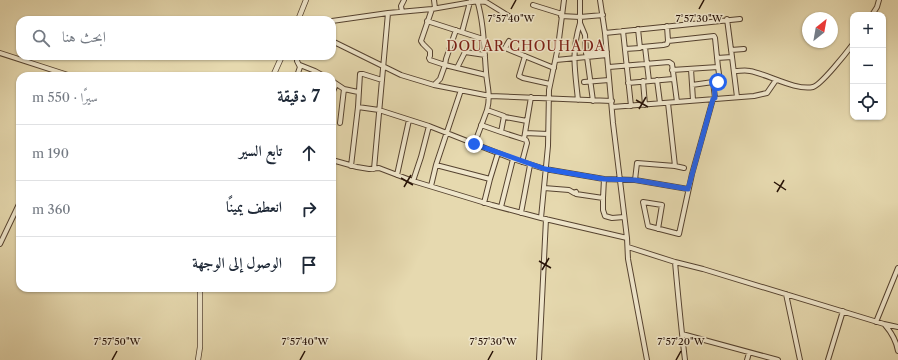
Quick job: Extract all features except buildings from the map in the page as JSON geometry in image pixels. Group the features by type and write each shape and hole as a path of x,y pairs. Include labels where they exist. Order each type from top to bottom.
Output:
{"street":[{"path":"300,16 306,0"},
{"path":"402,12 401,6 404,0"},
{"path":"434,0 422,43 430,51 430,60 486,75"},
{"path":"541,218 548,134 550,84 556,60 564,0"},
{"path":"578,100 574,58 575,42 580,23 580,0"},
{"path":"600,0 609,67 612,107 628,247 628,260 632,273 637,311 647,360"},
{"path":"874,12 879,0"},
{"path":"474,144 487,110 490,96 486,75 482,23 478,1"},
{"path":"336,20 478,1 487,3 512,18"},
{"path":"462,32 470,2"},
{"path":"533,5 561,15 580,17 603,15"},
{"path":"374,169 388,13"},
{"path":"605,33 740,18"},
{"path":"727,19 735,71 737,97"},
{"path":"427,21 483,39"},
{"path":"580,23 585,37 593,101"},
{"path":"667,26 668,41"},
{"path":"638,29 647,63 649,81"},
{"path":"434,85 440,79 456,30"},
{"path":"623,31 631,106"},
{"path":"625,49 664,45 667,44 668,41 714,36 720,81 692,85"},
{"path":"509,41 505,48 554,68"},
{"path":"336,43 401,75 434,85 490,96 612,101"},
{"path":"735,71 750,71 792,84 815,87 834,68 850,48"},
{"path":"731,50 744,49"},
{"path":"457,68 465,52 485,55"},
{"path":"0,53 16,58"},
{"path":"556,60 587,55 607,54"},
{"path":"525,56 519,76 550,84"},
{"path":"717,58 732,57"},
{"path":"22,60 59,72"},
{"path":"276,72 280,60"},
{"path":"297,60 300,65 314,72"},
{"path":"609,67 669,62 672,64 677,102"},
{"path":"298,72 300,65"},
{"path":"672,70 718,67"},
{"path":"691,69 693,100"},
{"path":"351,166 360,75 382,80"},
{"path":"628,83 673,79"},
{"path":"584,82 610,80"},
{"path":"657,80 660,103"},
{"path":"612,107 754,96 766,93 776,80"},
{"path":"643,82 645,104"},
{"path":"658,229 662,205 643,202 648,226 658,229 679,234 688,189 714,99 714,82"},
{"path":"336,84 344,89 358,92"},
{"path":"340,123 344,89"},
{"path":"431,186 436,165 461,90"},
{"path":"522,162 527,143 524,139 531,97"},
{"path":"668,103 675,166"},
{"path":"358,107 379,110 429,126 498,154 545,169 604,179 635,180 688,189"},
{"path":"487,110 505,117 527,121"},
{"path":"500,132 505,117"},
{"path":"397,175 409,120"},
{"path":"481,125 524,139"},
{"path":"413,181 429,126"},
{"path":"525,133 548,134"},
{"path":"484,203 498,154"},
{"path":"501,207 513,159"},
{"path":"336,161 351,166 374,169 379,168 413,181 484,203 627,238"},
{"path":"635,180 636,162 684,168"},
{"path":"436,165 490,179"},
{"path":"521,213 530,165"},
{"path":"604,179 603,210 606,216 612,218 624,217"},
{"path":"544,188 568,190 574,193 576,192 576,194 603,198"},
{"path":"0,244 16,210"},
{"path":"539,360 546,219"},
{"path":"628,247 675,262 703,268 876,322 898,327"},
{"path":"675,262 685,360"},
{"path":"876,322 898,268"},
{"path":"198,360 200,347 200,292"},
{"path":"786,294 800,360"},
{"path":"828,360 843,311"},
{"path":"884,324 891,332 897,343 898,351"},
{"path":"682,334 778,360"},
{"path":"747,360 749,353"}],"district":[{"name":"DOUAR CHOUHADA","path":"526,46"}],"route":[{"path":"474,144 545,169 604,179 635,180 667,184 688,189 713,99 715,98 714,82 718,82"}]}
